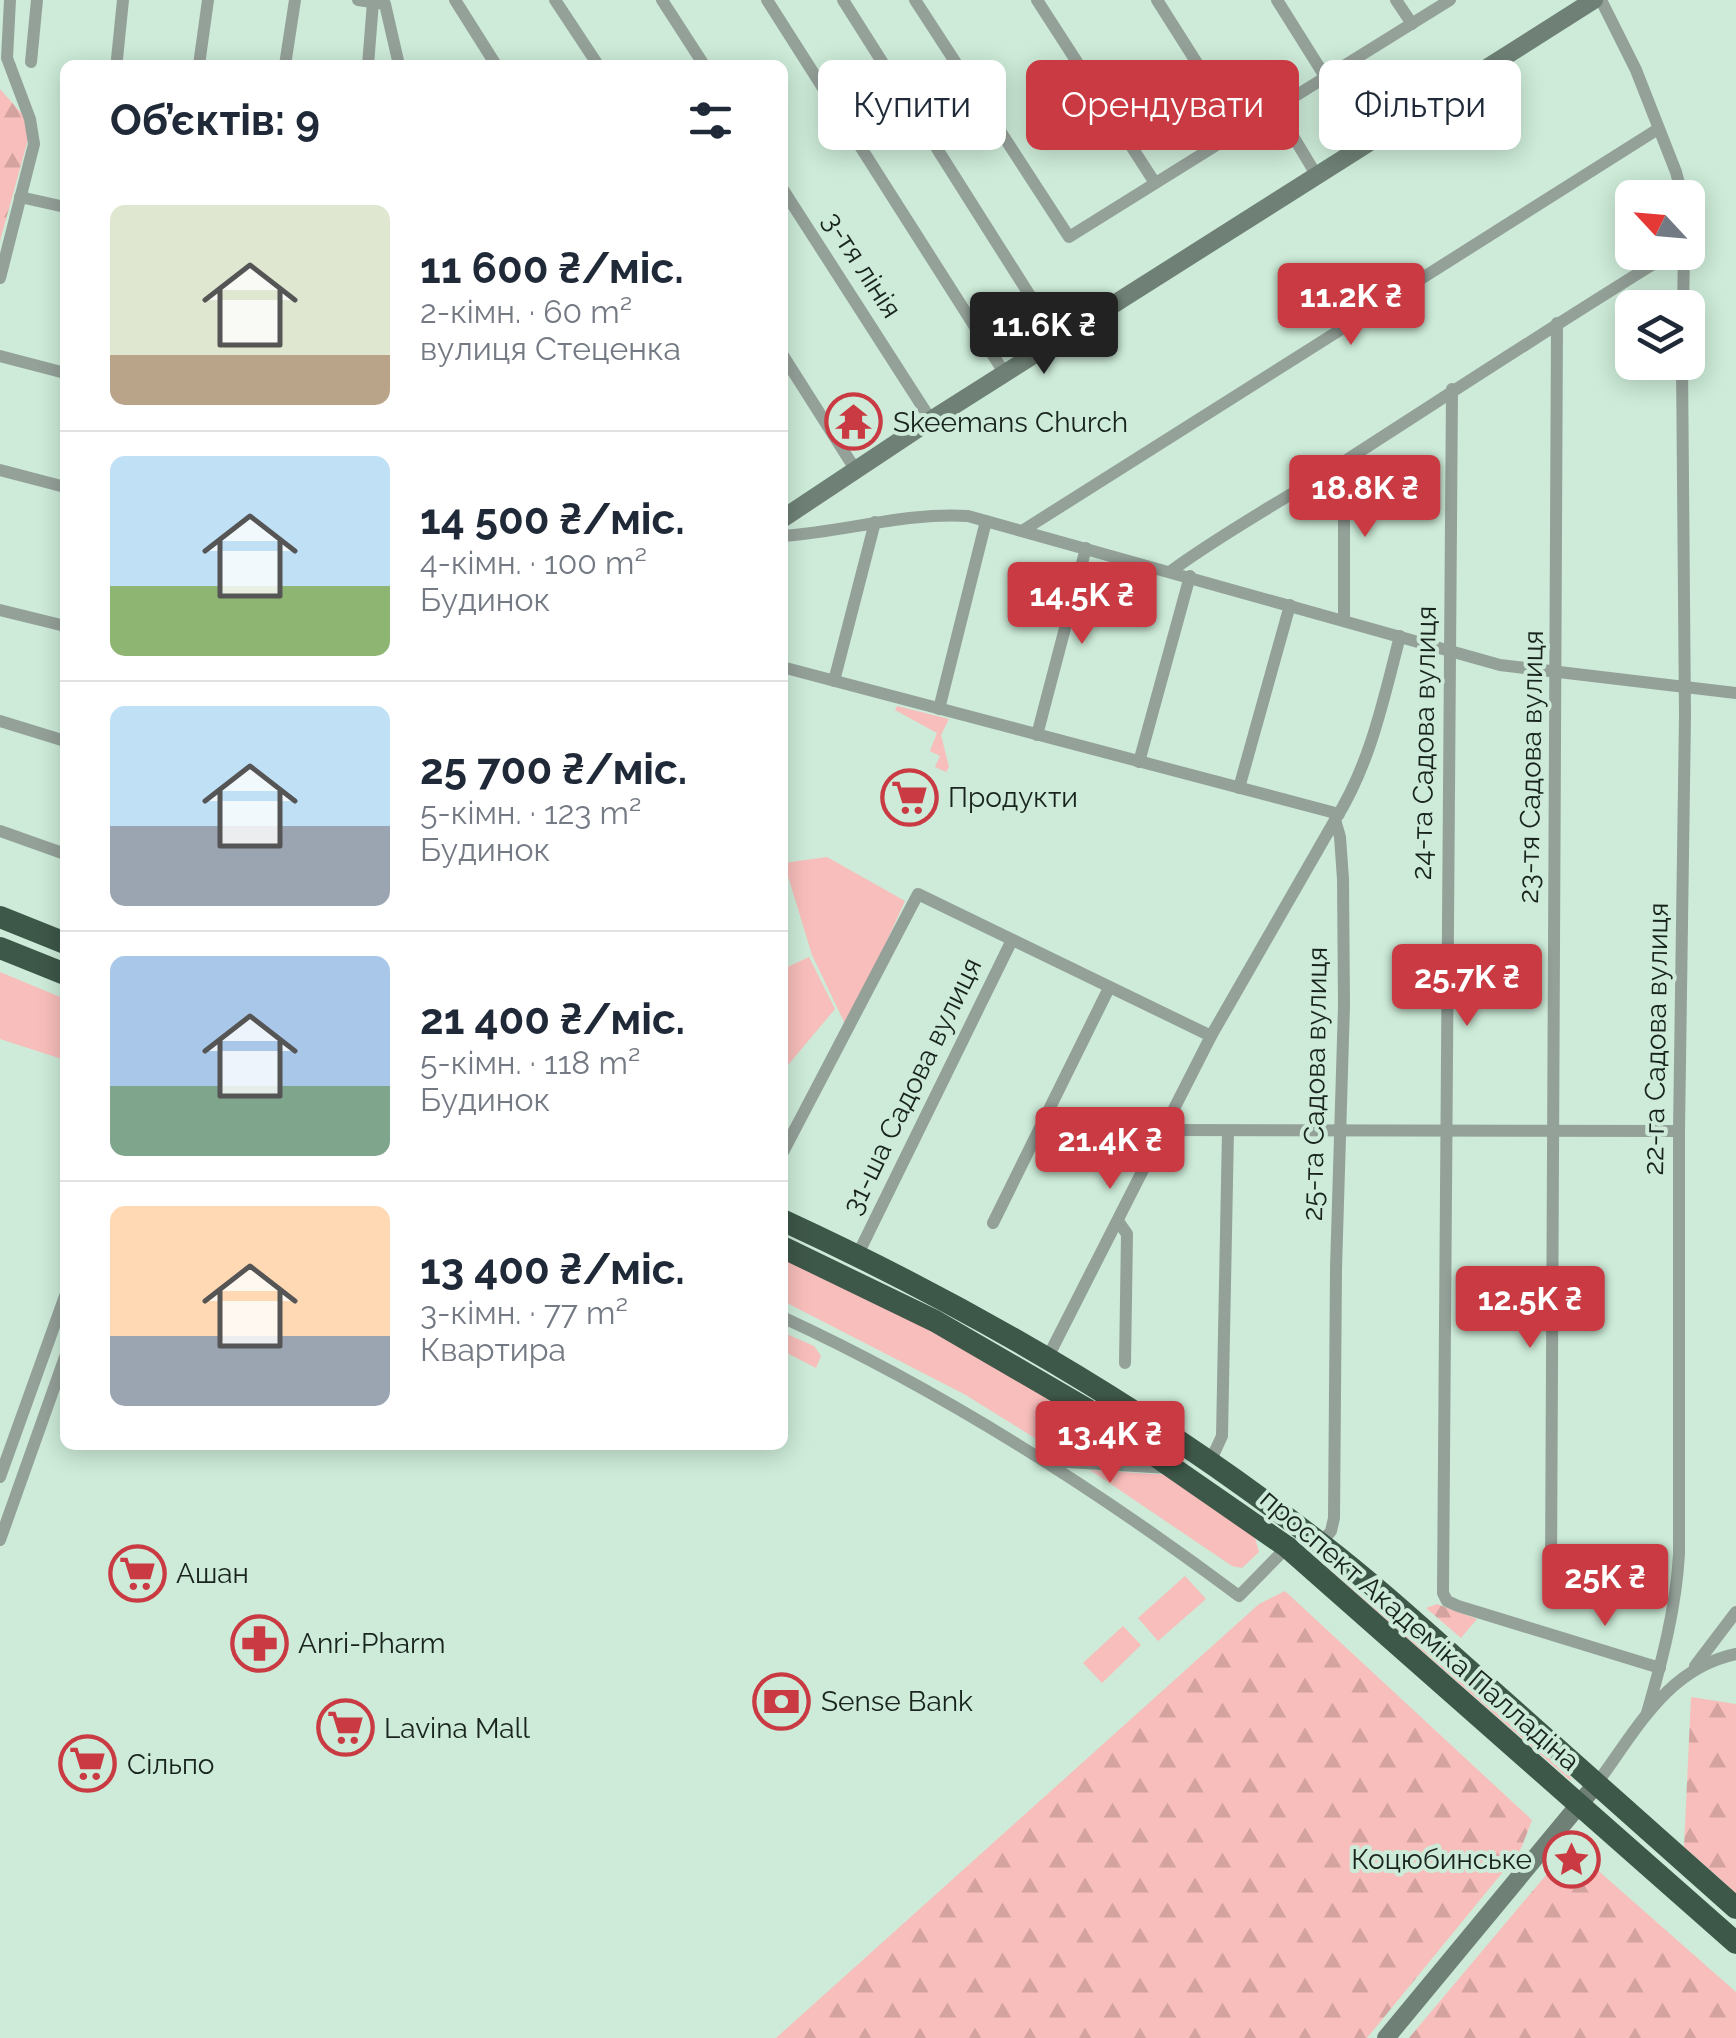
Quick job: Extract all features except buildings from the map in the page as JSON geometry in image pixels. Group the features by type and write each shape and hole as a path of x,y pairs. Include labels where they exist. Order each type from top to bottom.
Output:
{"highway":[{"path":"6,919 60,941"},
{"path":"0,948 60,972"},
{"name":"проспект Академіка Палладіна","path":"788,1223 944,1298 1048,1357 1210,1462 1403,1610 1736,1908"},
{"name":"проспект Академіка Палладіна","path":"788,1250 951,1330 1095,1414 1286,1548 1736,1943"}],"main road":[{"path":"788,518 855,469 1597,0"},
{"path":"6,919 60,931"},
{"path":"1386,2038 1597,1783"}],"street":[{"path":"0,278 34,132 6,58 10,0"},
{"path":"32,62 37,0"},
{"path":"117,59 123,0"},
{"path":"200,60 208,0"},
{"path":"286,60 295,0"},
{"path":"455,0 493,60"},
{"path":"555,0 595,60"},
{"path":"662,0 701,60"},
{"path":"768,0 1006,374"},
{"path":"844,0 1058,340"},
{"path":"916,0 1066,236 1074,236 1209,150"},
{"path":"1037,0 1155,183"},
{"path":"1157,0 1195,60"},
{"path":"1277,0 1319,67"},
{"path":"1396,0 1412,24"},
{"path":"1355,60 1450,0"},
{"path":"1597,0 1636,70 1678,180"},
{"path":"368,60 372,2"},
{"path":"372,2 396,60"},
{"path":"1022,531 1658,129"},
{"path":"1299,146 1317,176"},
{"path":"20,197 60,205"},
{"name":"3-тя лінія","path":"788,197 932,420"},
{"path":"1172,571 1213,540 1644,270"},
{"name":"23-тя Садова вулиця","path":"1551,1572 1558,323"},
{"path":"0,356 60,372"},
{"path":"788,363 855,469"},
{"name":"22-га Садова вулиця","path":"1647,1713 1678,1582 1679,1554 1682,380"},
{"name":"24-та Садова вулиця","path":"1452,389 1444,1594 1446,1600 1458,1606 1660,1668"},
{"path":"1344,461 1344,619"},
{"path":"0,470 60,486"},
{"path":"788,522 876,522 932,514 986,521 1500,665 1736,693"},
{"path":"939,709 986,521"},
{"path":"834,681 876,522"},
{"path":"1037,734 1086,548"},
{"path":"1139,762 1190,576"},
{"path":"1238,788 1290,605"},
{"path":"0,610 60,625"},
{"path":"1048,1357 1211,1036 1354,788 1400,636"},
{"path":"788,669 1337,817"},
{"path":"0,721 60,740"},
{"name":"25-та Садова вулиця","path":"1312,1537 1332,1531 1334,1518 1344,1006 1343,879 1337,817"},
{"path":"0,831 60,852"},
{"path":"788,1143 918,894 1211,1036"},
{"name":"31-ша Садова вулиця","path":"858,1254 1012,940"},
{"path":"992,1222 1109,988"},
{"path":"1166,1130 1679,1131"},
{"path":"1210,1462 1222,1436 1228,1131"},
{"path":"1118,1221 1127,1234 1125,1363"},
{"path":"0,1477 60,1310"},
{"path":"788,1321 908,1380 1046,1461 1239,1596 1286,1548 1312,1537"},
{"path":"0,1540 60,1371"},
{"path":"1046,1461 1176,1468"},
{"path":"1597,1783 1647,1713 1693,1668 1736,1612"},
{"path":"1693,1668 1736,1654"}],"green space":[{"path":"0,89 32,125 0,241"},
{"path":"897,706 949,719 941,735 949,767 946,772 935,767 940,756 930,751 937,733 895,710"},
{"path":"827,857 905,901 847,1028 812,955 788,876 788,862"},
{"path":"809,957 835,1009 788,1065 788,967"},
{"path":"0,972 60,997 60,1058 0,1039"},
{"path":"788,1260 874,1300 979,1356 1154,1462 1062,1455 964,1394 788,1304"},
{"path":"788,1335 814,1346 821,1356 816,1368 788,1354"},
{"path":"1090,1470 1170,1475 1255,1538 1259,1552 1242,1568 1232,1566"},
{"path":"1308,1551 1570,1776 1571,1781"},
{"path":"1185,1576 1206,1599 1158,1641 1138,1618"},
{"path":"1285,1591 1532,1820 1520,1851 1367,2038 776,2038 1259,1604"},
{"path":"1437,1604 1477,1619 1461,1638 1426,1608"},
{"path":"1123,1626 1141,1645 1102,1683 1083,1663"},
{"path":"1691,1697 1736,1704 1736,1893 1684,1847"},
{"path":"1585,1859 1736,1992 1736,2038 1409,2038 1557,1862"}],"place":[{"name":"Skeemans Church","path":"854,422"},
{"name":"Продукти","path":"909,797"},
{"name":"Ашан","path":"137,1573"},
{"name":"Anri-Pharm","path":"259,1643"},
{"name":"Sense Bank","path":"782,1701"},
{"name":"Lavina Mall","path":"345,1728"},
{"name":"Сільпо","path":"88,1764"},
{"name":"Коцюбинське","path":"1571,1859"}]}
